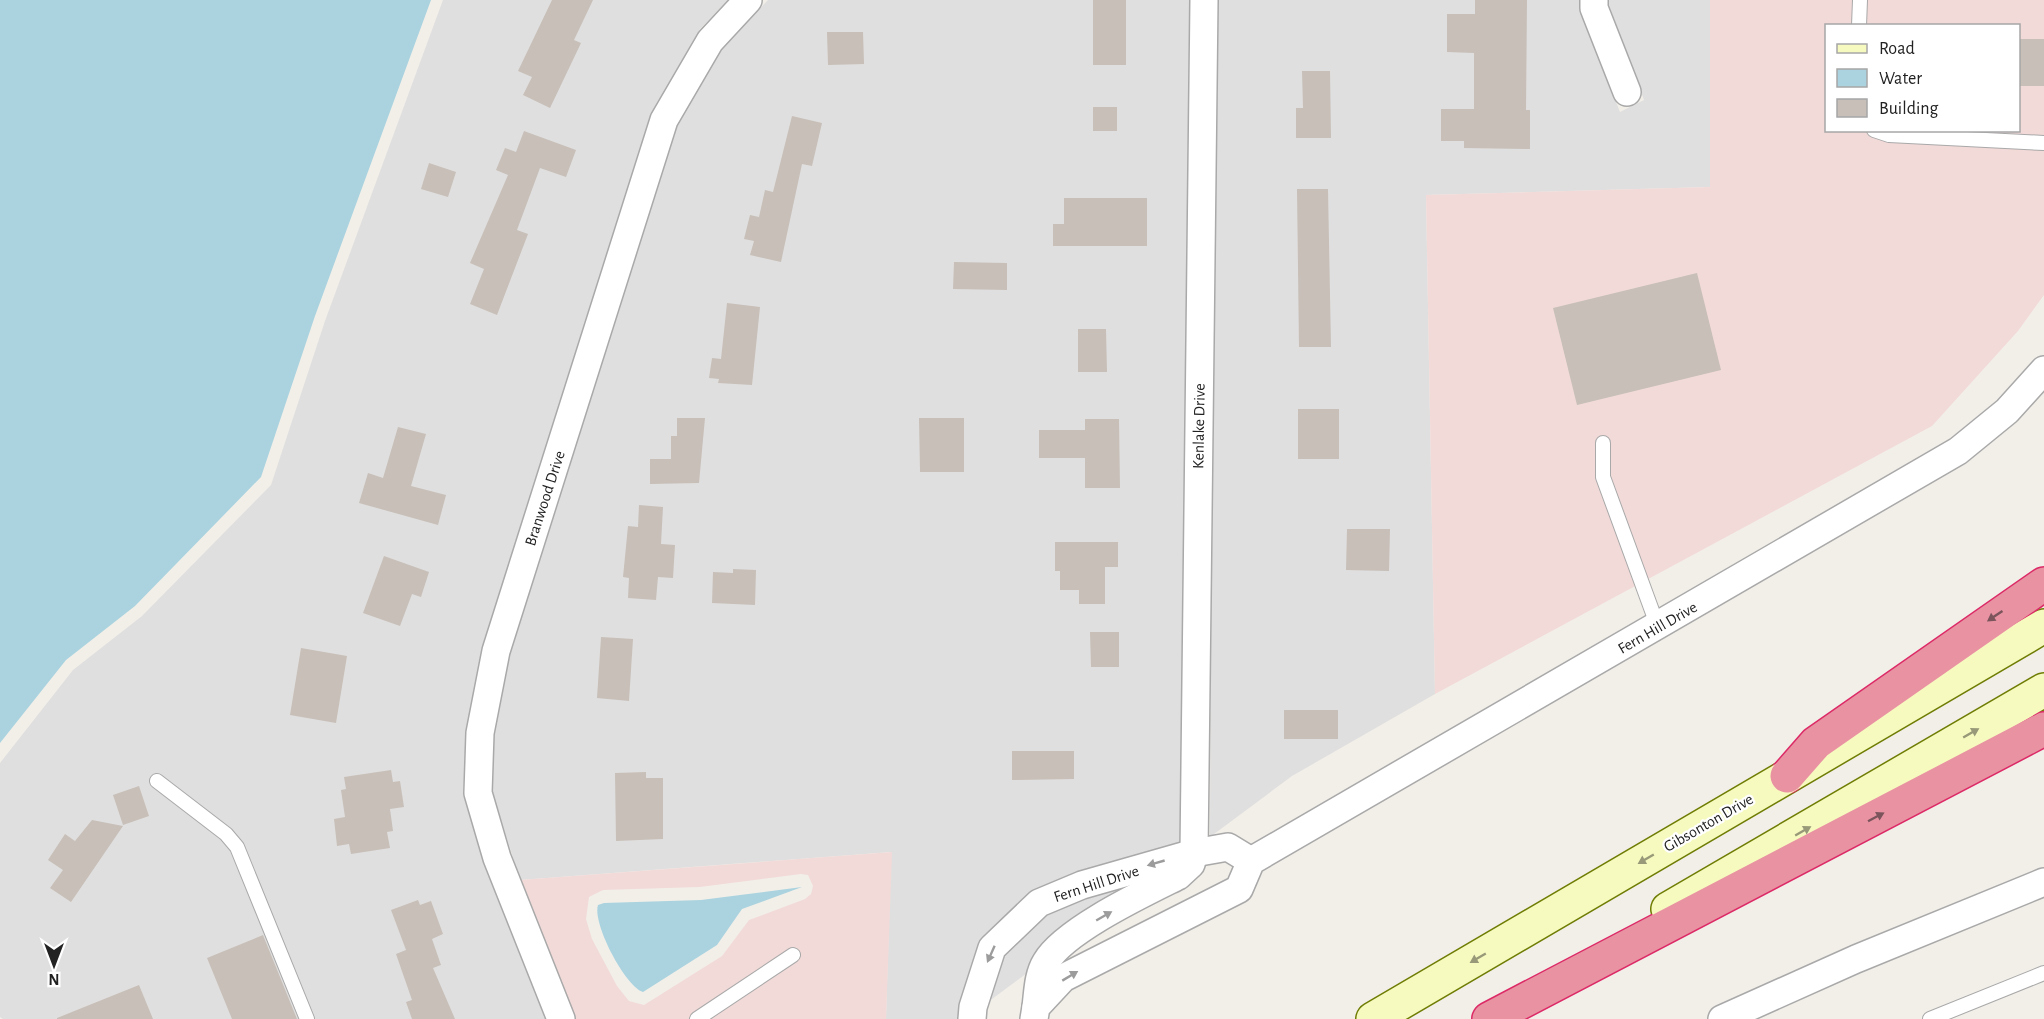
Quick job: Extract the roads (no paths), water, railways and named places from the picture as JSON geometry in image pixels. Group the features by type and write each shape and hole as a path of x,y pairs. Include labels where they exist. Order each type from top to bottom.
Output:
{"highway":[{"path":"1787,776 1816,743 2044,584"},
{"path":"1490,1019 2044,729"}],"main road":[{"name":"Gibsonton Drive","path":"1373,1019 2044,626"},
{"path":"1480,1019 2044,690"}],"street":[{"name":"Branwood Drive","path":"561,1019 497,858 478,793 480,734 496,651 664,120 710,41 748,0"},
{"name":"Kenlake Drive","path":"1194,853 1204,0"},
{"path":"1594,0 1594,8 1627,92"},
{"name":"Fern Hill Drive","path":"972,1019 973,1008 992,948 1040,903 1082,885 1194,853 1227,847 1251,861 1958,451 2007,411 2044,370"},
{"path":"1035,1013 1039,977 1046,961 1063,942 1149,890 1178,876 1191,864 1194,853"},
{"path":"1035,1013 1063,978 1239,889 1251,861"},
{"path":"1722,1019 1856,959 2044,882"}],"lane":[{"path":"1860,0 1860,24"},
{"path":"1880,132 1889,135 2044,143"},
{"path":"1603,443 1603,477 1658,627"},
{"path":"157,781 226,834 237,847 307,1019"},
{"path":"697,1019 793,955"},
{"path":"1930,1019 2044,973"}],"water":[{"path":"0,0 431,0 315,316 261,477 135,606 66,660 0,743"},
{"path":"802,887 742,909 717,945 643,992 619,967 605,939 597,914 598,905 604,903 701,900"}]}
